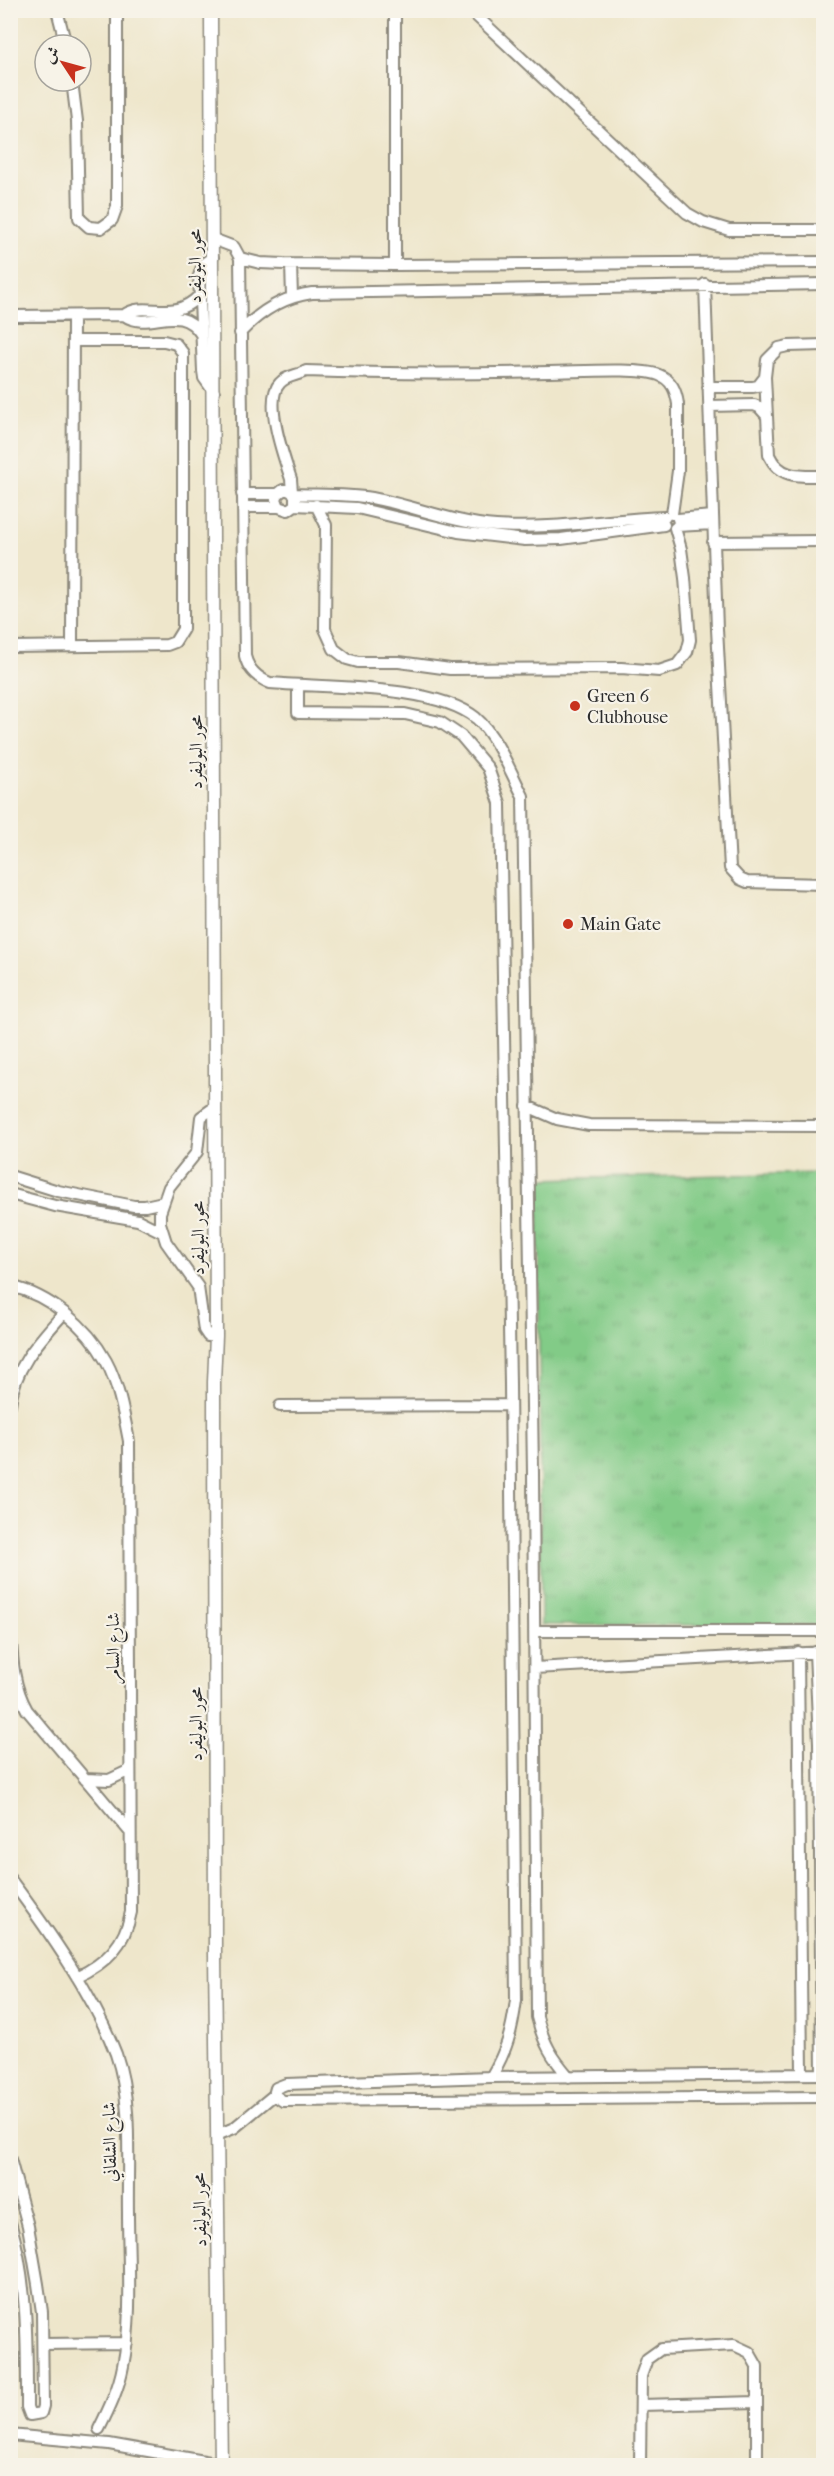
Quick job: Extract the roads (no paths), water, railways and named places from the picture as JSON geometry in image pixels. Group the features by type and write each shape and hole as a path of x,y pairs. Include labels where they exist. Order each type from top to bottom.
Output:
{"street":[{"path":"57,10 63,33"},
{"path":"74,93 77,121 79,218 89,227 101,228 112,220 117,206 117,10"},
{"name":"محور البوليفرد","path":"211,10 216,1336 214,1632 221,2465"},
{"path":"395,10 395,265"},
{"path":"470,10 687,213 703,222 729,230 824,230"},
{"path":"213,239 234,247 240,258 242,494 247,663 254,673 265,680 298,685 415,693 444,701 476,718 494,742 524,796 537,2017 543,2040 552,2057 569,2077"},
{"path":"213,257 201,268 200,296 202,371 214,392"},
{"path":"240,258 291,264 395,265 824,262"},
{"path":"291,264 292,297"},
{"path":"240,333 264,311 292,297 312,293 705,284 824,284"},
{"path":"705,284 712,520 730,868 740,879 747,882 824,884"},
{"path":"150,315 187,307 200,296"},
{"path":"10,316 124,315 136,310 150,315 182,318 201,334"},
{"path":"72,646 73,316"},
{"path":"10,647 167,645 180,637 184,621 185,413 184,359 180,348 176,344 164,341 72,341"},
{"path":"824,345 788,345 779,348 767,360 765,377 769,455 773,463 787,474 824,476"},
{"path":"243,507 279,507 288,510 289,473 274,416 273,394 285,378 306,371 409,375 617,371 652,373 669,381 677,394 678,471 672,522 685,578 690,640 687,652 681,662 671,669 659,672 621,668 450,669 399,662 358,662 348,659 334,649 326,634 326,525 316,505"},
{"path":"708,387 758,386 765,377"},
{"path":"734,387 734,405"},
{"path":"709,406 754,405 767,416"},
{"path":"242,494 345,495 458,532 496,538 561,539 672,522 712,520"},
{"path":"279,507 276,499 289,495 316,505 370,504 496,526 560,526 615,519 672,522"},
{"path":"326,525 336,506"},
{"path":"496,526 496,538"},
{"path":"713,542 824,541"},
{"path":"298,685 298,712 405,714 440,722 461,736 488,768 500,803 516,2000 512,2029 505,2053 491,2077"},
{"path":"527,1106 557,1119 589,1125 824,1126"},
{"path":"215,1107 201,1117 197,1152 169,1187 160,1213 162,1232 172,1252 198,1287 204,1330 208,1336 216,1336"},
{"path":"10,1176 58,1191 134,1206 163,1202"},
{"path":"10,1194 55,1206 138,1220 162,1232"},
{"path":"10,1286 29,1291 64,1314 35,1345 16,1380 10,1405"},
{"name":"شارع السامر","path":"64,1314 83,1330 106,1361 123,1409 129,1441 131,1912 125,1932 107,1958 76,1977"},
{"path":"280,1406 509,1405"},
{"path":"10,1625 14,1672 23,1702 130,1832"},
{"path":"534,1631 824,1631"},
{"path":"217,2136 234,2128 273,2095 276,2088 286,2084 491,2077 823,2074 819,1652 535,1668"},
{"path":"798,1653 802,2074"},
{"path":"85,1779 109,1780 130,1770"},
{"name":"شارع الشلقاني","path":"10,1879 76,1977 109,2039 122,2074 125,2091 129,2290 127,2343 118,2386 99,2429"},
{"path":"720,2076 720,2097"},
{"path":"273,2095 283,2101 824,2097"},
{"path":"10,2159 15,2197 34,2255 42,2312 42,2410 34,2416 27,2407 26,2314 19,2257 10,2222"},
{"path":"43,2344 127,2343"},
{"path":"640,2466 643,2368 653,2353 661,2349 734,2345 742,2347 754,2358 757,2366 757,2466"},
{"path":"641,2404 757,2402"},
{"path":"10,2436 109,2444 221,2465"}],"place":[{"name":"Green 6 Clubhouse","path":"575,706"},
{"name":"Main Gate","path":"568,924"}]}
